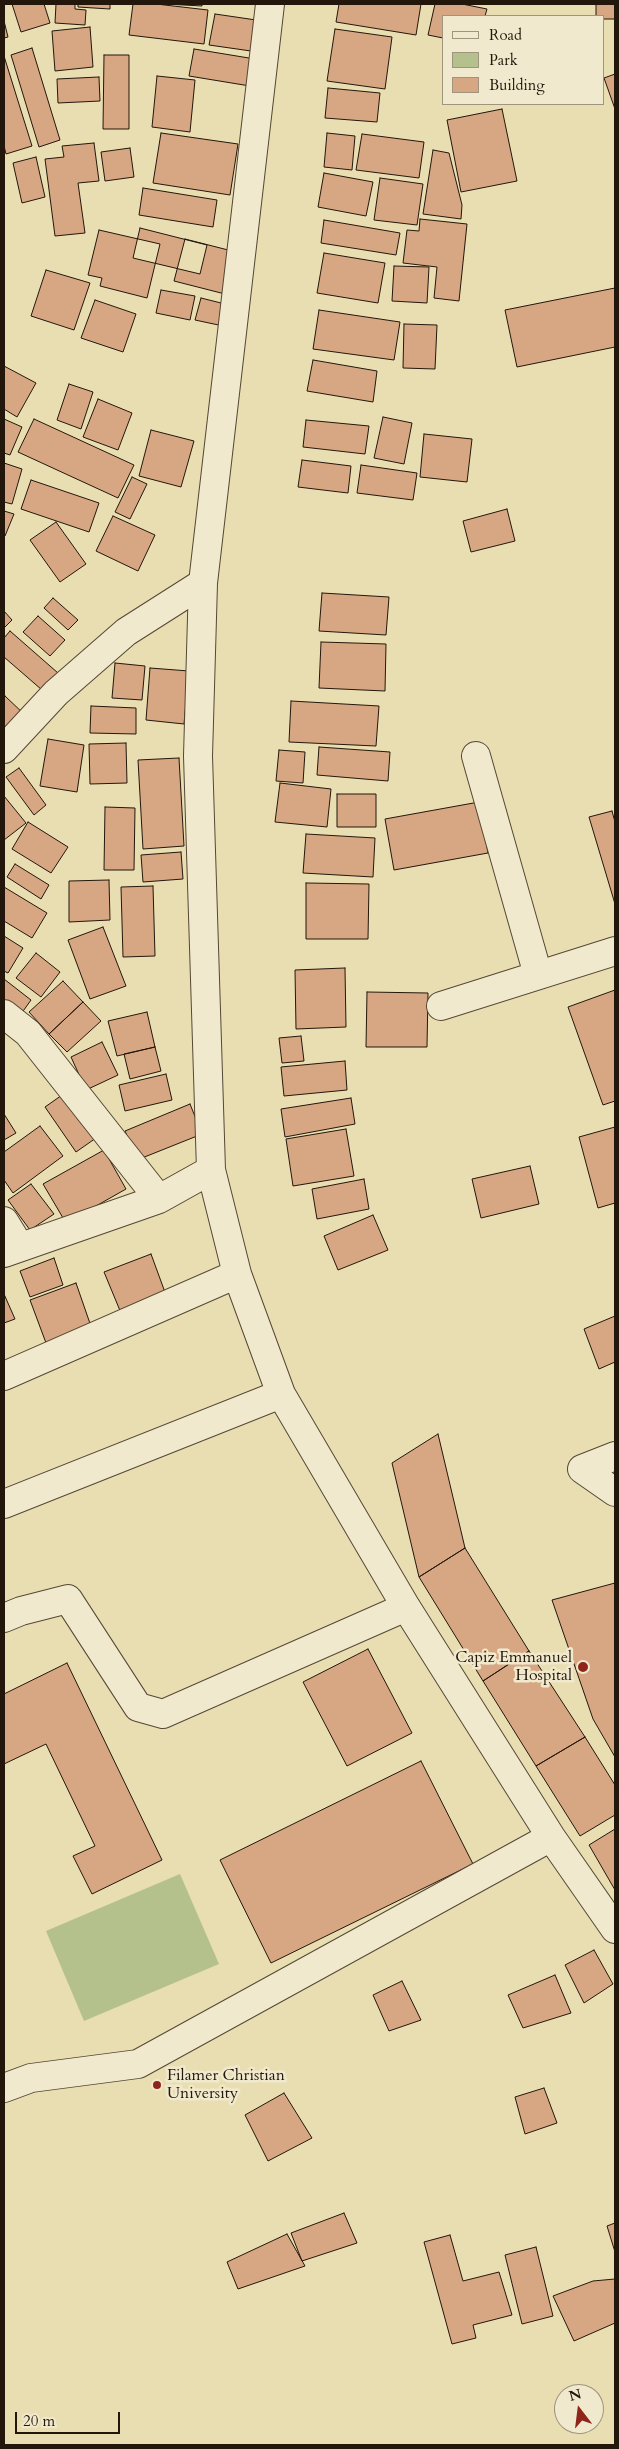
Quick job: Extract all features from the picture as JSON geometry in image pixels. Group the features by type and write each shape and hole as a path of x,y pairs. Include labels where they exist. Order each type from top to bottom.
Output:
{"street":[{"path":"270,4 203,583 198,756 211,1170 237,1274 281,1394 406,1608 551,1837 615,1929"},
{"path":"4,749 56,693 126,632 203,583"},
{"path":"476,756 538,975"},
{"path":"441,1006 615,951"},
{"path":"4,1014 28,1033 159,1200"},
{"path":"4,1221 12,1250 159,1200 211,1170"},
{"path":"4,1376 237,1274"},
{"path":"4,1504 281,1394"},
{"path":"615,1456 582,1469 615,1492"},
{"path":"4,1618 21,1610 68,1599 138,1707 163,1714 406,1608"},
{"path":"4,2088 30,2078 138,2064 551,1837"}],"green space":[{"path":"180,1874 219,1964 84,2021 46,1931"}],"building":[{"path":"12,4 44,4 50,23 21,32"},
{"path":"56,4 75,4 75,9 86,10 85,25 55,23"},
{"path":"78,4 110,4 110,9 78,7"},
{"path":"133,4 156,4 208,10 204,44 129,35"},
{"path":"165,4 202,4 202,6"},
{"path":"339,4 421,4 416,35 336,22"},
{"path":"435,4 462,4 487,9 485,15 442,15 442,38 428,35"},
{"path":"596,4 615,4 615,19 604,19 604,15 596,15"},
{"path":"215,14 263,21 258,52 209,45"},
{"path":"4,21 8,37 4,38"},
{"path":"90,27 93,67 55,71 52,31"},
{"path":"335,29 392,37 385,89 327,81"},
{"path":"32,48 60,140 39,147 11,55"},
{"path":"194,49 255,59 250,86 189,76"},
{"path":"104,55 129,55 129,129 103,129"},
{"path":"4,56 32,146 6,154 4,146"},
{"path":"615,74 615,109 604,78"},
{"path":"157,76 195,80 190,132 152,127"},
{"path":"99,77 100,101 58,103 57,79"},
{"path":"328,88 380,93 377,122 325,118"},
{"path":"502,109 517,181 461,192 447,120"},
{"path":"161,133 238,144 230,195 153,183"},
{"path":"327,133 355,136 352,170 324,167"},
{"path":"362,134 424,142 419,178 356,170"},
{"path":"94,143 99,181 78,183 85,233 55,236 45,159 64,157 62,146"},
{"path":"130,148 134,177 105,181 101,152"},
{"path":"433,150 449,153 462,205 461,219 423,214"},
{"path":"36,157 45,197 22,203 13,163"},
{"path":"324,173 373,182 366,216 318,207"},
{"path":"380,178 423,184 417,225 374,220"},
{"path":"143,188 217,200 213,227 139,215"},
{"path":"420,219 467,224 459,301 434,298 437,267 403,263 407,230 419,231"},
{"path":"324,220 400,233 396,255 321,243"},
{"path":"140,228 207,245 200,274 133,258"},
{"path":"99,230 160,244 147,298 100,286 102,278 88,275"},
{"path":"185,239 236,252 225,294 174,281"},
{"path":"324,253 385,263 378,303 317,293"},
{"path":"394,266 429,267 427,303 392,301"},
{"path":"46,270 90,283 74,330 31,316"},
{"path":"615,288 615,347 517,367 505,310"},
{"path":"161,290 195,296 190,320 156,313"},
{"path":"201,298 233,306 228,327 195,320"},
{"path":"95,300 136,314 123,352 81,338"},
{"path":"319,310 400,322 394,360 313,349"},
{"path":"404,324 437,325 435,369 403,368"},
{"path":"313,360 377,371 373,402 307,391"},
{"path":"4,366 36,383 17,417 4,409"},
{"path":"69,384 93,392 81,429 57,420"},
{"path":"98,399 132,413 118,450 83,437"},
{"path":"383,417 412,423 404,464 374,458"},
{"path":"4,419 22,427 10,455 4,453"},
{"path":"34,419 134,465 118,498 18,452"},
{"path":"306,420 369,426 365,454 303,447"},
{"path":"151,430 194,441 181,487 139,476"},
{"path":"424,434 472,439 467,482 420,477"},
{"path":"302,460 351,466 348,493 298,487"},
{"path":"4,463 22,469 12,504 4,502"},
{"path":"361,465 417,473 413,500 357,493"},
{"path":"132,477 147,484 130,519 115,512"},
{"path":"31,480 99,503 89,532 21,509"},
{"path":"507,509 515,541 471,552 463,521"},
{"path":"4,511 14,514 5,536 4,535"},
{"path":"113,516 155,535 138,571 96,551"},
{"path":"56,522 86,564 60,582 30,540"},
{"path":"322,593 389,597 386,635 319,631"},
{"path":"53,598 78,620 68,630 44,608"},
{"path":"4,611 12,620 4,628"},
{"path":"38,616 65,640 50,656 23,632"},
{"path":"10,631 58,673 42,690 4,657 4,638"},
{"path":"321,642 386,644 385,691 319,688"},
{"path":"115,663 145,666 142,700 112,698"},
{"path":"150,668 189,671 184,724 146,720"},
{"path":"5,696 25,715 4,733 4,698"},
{"path":"291,701 379,706 376,746 289,742"},
{"path":"91,706 136,708 136,734 90,733"},
{"path":"48,739 84,745 77,792 40,786"},
{"path":"126,743 127,783 90,784 89,744"},
{"path":"319,747 390,752 388,781 317,775"},
{"path":"279,750 305,752 303,783 276,781"},
{"path":"179,758 184,846 143,849 138,760"},
{"path":"19,768 46,805 34,815 6,777"},
{"path":"280,783 331,789 327,827 275,822"},
{"path":"337,794 376,794 376,827 337,827"},
{"path":"4,796 26,823 4,840"},
{"path":"479,802 488,853 394,870 385,819"},
{"path":"105,807 135,808 134,870 104,870"},
{"path":"612,811 615,822 615,904 589,817"},
{"path":"28,822 68,847 51,873 12,849"},
{"path":"306,834 375,838 373,877 303,873"},
{"path":"181,852 183,879 143,882 141,855"},
{"path":"15,864 49,885 41,899 7,877"},
{"path":"109,880 110,920 69,922 69,881"},
{"path":"306,883 369,884 368,939 306,939"},
{"path":"153,886 155,956 123,957 121,887"},
{"path":"4,887 47,913 32,938 4,921"},
{"path":"103,927 126,986 90,999 68,940"},
{"path":"4,936 23,948 8,973 4,971"},
{"path":"36,953 60,972 41,997 16,978"},
{"path":"345,968 346,1027 296,1029 295,970"},
{"path":"4,979 31,1000 21,1014 4,1001"},
{"path":"63,981 83,1002 49,1034 29,1012"},
{"path":"615,990 615,1101 603,1105 568,1007"},
{"path":"367,992 428,993 427,1047 366,1047"},
{"path":"83,1002 101,1021 67,1052 49,1034"},
{"path":"147,1012 155,1047 117,1056 108,1021"},
{"path":"301,1036 304,1061 282,1063 279,1038"},
{"path":"102,1042 118,1075 86,1090 71,1057"},
{"path":"155,1047 161,1071 130,1079 124,1054"},
{"path":"345,1061 347,1090 284,1096 281,1067"},
{"path":"166,1074 172,1100 125,1111 119,1085"},
{"path":"65,1093 96,1138 76,1152 45,1107"},
{"path":"351,1098 355,1124 285,1137 281,1109"},
{"path":"190,1104 202,1134 137,1160 125,1131"},
{"path":"4,1114 16,1133 4,1140"},
{"path":"40,1126 63,1156 13,1193 4,1180 4,1152"},
{"path":"615,1127 615,1203 598,1208 579,1137"},
{"path":"346,1129 354,1176 293,1186 286,1139"},
{"path":"104,1150 126,1189 66,1223 43,1184"},
{"path":"530,1166 539,1204 481,1218 472,1179"},
{"path":"364,1179 369,1209 317,1219 312,1189"},
{"path":"31,1184 54,1214 30,1230 8,1200"},
{"path":"373,1215 388,1250 338,1270 324,1236"},
{"path":"151,1254 166,1295 121,1313 104,1272"},
{"path":"54,1258 63,1285 30,1297 20,1271"},
{"path":"76,1283 94,1335 49,1351 30,1300"},
{"path":"4,1294 15,1319 4,1323"},
{"path":"615,1316 615,1362 599,1369 584,1329"},
{"path":"438,1434 465,1548 419,1577 392,1463"},
{"path":"465,1548 529,1651 483,1681 419,1577"},
{"path":"615,1583 615,1757 593,1719 552,1600"},
{"path":"368,1649 412,1733 347,1766 303,1682"},
{"path":"529,1651 585,1737 536,1766 483,1681"},
{"path":"67,1663 162,1860 92,1894 73,1856 95,1846 46,1744 4,1764 4,1694"},
{"path":"585,1737 615,1785 615,1815 580,1836 536,1766"},
{"path":"421,1761 473,1864 271,1963 220,1860"},
{"path":"615,1829 615,1890 589,1845"},
{"path":"594,1950 613,1984 584,2003 565,1965"},
{"path":"555,1975 571,2013 523,2028 508,1995"},
{"path":"402,1981 421,2020 389,2031 373,1995"},
{"path":"544,2088 557,2123 525,2134 515,2097"},
{"path":"284,2093 312,2138 268,2161 245,2115"},
{"path":"344,2213 357,2243 302,2261 291,2233"},
{"path":"615,2223 615,2252 607,2226"},
{"path":"287,2234 305,2266 238,2289 227,2262"},
{"path":"450,2235 463,2281 499,2272 512,2315 473,2325 476,2338 452,2344 424,2242"},
{"path":"536,2247 553,2316 522,2324 505,2255"},
{"path":"615,2279 615,2323 574,2341 553,2296 593,2281"}],"place":[{"name":"Capiz Emmanuel Hospital","path":"583,1667"},
{"name":"Filamer Christian University","path":"157,2085"}]}
